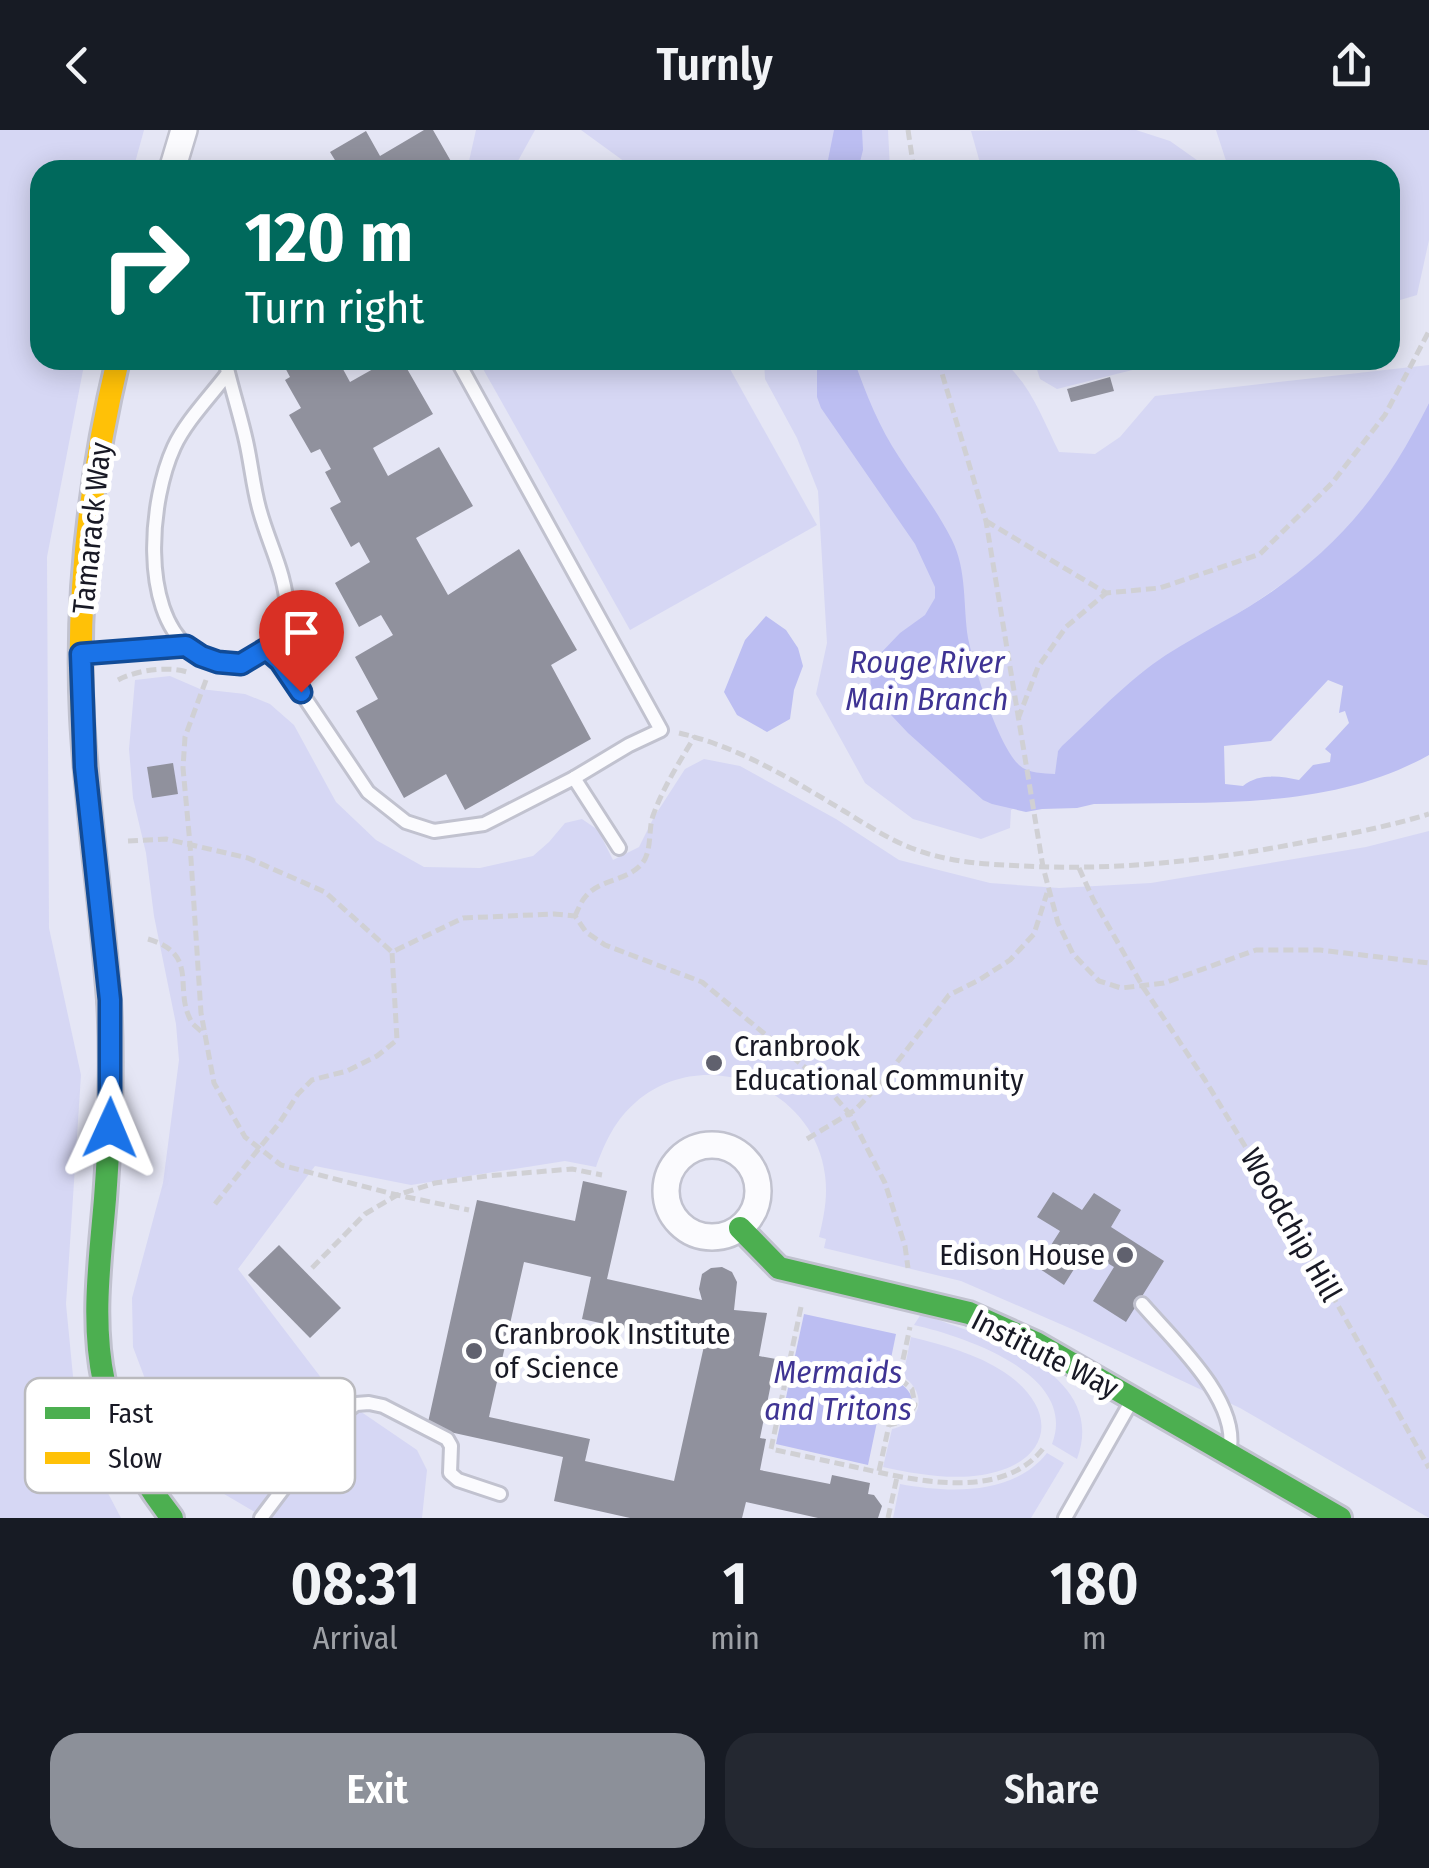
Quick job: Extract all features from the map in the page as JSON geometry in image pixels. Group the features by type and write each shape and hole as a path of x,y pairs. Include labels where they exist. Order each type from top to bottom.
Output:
{"street":[{"path":"175,160 184,130"},
{"name":"Tamarack Way","path":"103,1378 97,1302 110,1128 111,1052 105,947 85,767 81,654 90,506 116,370"},
{"name":"Institute Way","path":"740,1228 780,1268 969,1313 1036,1343 1340,1518"},
{"name":"Tamarack Way","path":"152,1493 172,1518"}],"lane":[{"path":"224,370 174,447 156,519 154,556 156,588 164,614 186,646 218,662 241,664 266,649 280,633 287,614 280,564 259,510 227,370"},
{"path":"266,649 280,661 368,792 406,822 434,831 484,824 661,730 463,370"},
{"path":"81,654 186,646"},
{"path":"574,778 619,848"},
{"path":"1142,1304 1210,1384 1226,1410 1232,1434 1230,1456"},
{"path":"1064,1518 1132,1400"},
{"path":"355,1405 383,1406 448,1440 450,1473 458,1480 500,1494"},
{"path":"261,1518 280,1493"}],"path":[{"path":"908,130 912,160"},
{"path":"1017,722 1038,667 1066,627 1106,593 1160,588 1260,554 1332,482 1385,415 1429,331"},
{"path":"941,370 986,521 1042,867 1058,923 1074,954 1100,981 1121,988 1164,984 1256,950 1320,950 1429,962"},
{"path":"986,521 1106,593"},
{"path":"118,680 130,673 177,669 188,672"},
{"path":"221,683 206,680 185,738 184,792 201,1013 214,1082 246,1137 281,1165 469,1210"},
{"path":"661,730 695,736 746,756 914,850 971,864 1079,868 1171,862 1264,850 1429,814"},
{"path":"575,916 586,895 623,878 643,862 650,845 652,818 695,736"},
{"path":"128,840 166,839 248,858 325,892 392,952 397,1040 377,1056 347,1071 312,1080 215,1204"},
{"name":"Woodchip Hill","path":"1079,868 1143,987 1294,1226 1429,1468"},
{"path":"807,1139 850,1114 882,1083 948,994 1010,960 1034,934 1048,891"},
{"path":"392,952 463,918 575,916"},
{"path":"575,916 586,932 605,944 702,982 819,1079 850,1114 886,1183 908,1270"},
{"path":"148,939 167,945 182,967 187,1010 193,1025 205,1036"},
{"path":"312,1268 365,1214 398,1195 435,1183 572,1170 602,1175"},
{"path":"802,1306 770,1449 897,1476 946,1482 990,1479 1014,1472 1045,1446"},
{"path":"878,1472 889,1426 906,1420 915,1406 912,1388 900,1378 913,1314"},
{"path":"888,1518 897,1476"}],"shaded area":[{"path":"0,130 144,130 136,160 30,160 30,370 83,370 47,557 49,928 81,1075 66,1304 73,1378 25,1378 25,1493 108,1493 121,1518 0,1518"},
{"path":"476,130 535,130 518,160 469,160"},
{"path":"581,130 888,130 890,160 622,160"},
{"path":"1136,130 1170,141 1197,160 979,160 971,131"},
{"path":"1216,130 1429,130 1429,240 1417,295 1400,300 1400,160 1226,160"},
{"path":"1429,365 1429,403 1407,447 1347,530 1301,571 1141,673 1058,751 1056,774 1011,810 1010,828 981,839 913,819 865,783 816,694 827,643 818,491 797,438 765,379 765,370 1012,370 1028,390 1059,452 1095,454 1120,437 1155,396"},
{"path":"484,370 731,370 817,525 630,630"},
{"path":"1037,370 1132,370 1057,389 1040,379"},
{"path":"170,676 200,689 245,694 270,704 294,725 336,802 376,840 424,867 480,868 533,856 565,823 582,819 598,830 613,860 639,847 685,769 704,759 740,766 836,819 899,860 990,883 1059,888 1151,883 1366,847 1429,831 1429,1518 1240,1408 1074,1330 961,1281 824,1248 826,1239 819,1237 826,1183 817,1144 800,1118 778,1098 752,1083 723,1076 693,1076 663,1085 636,1102 612,1132 596,1167 565,1161 411,1185 315,1166 238,1269 321,1378 145,1378 133,1347 132,1298 163,1183 179,1060 146,853 133,798 129,749 135,680"},
{"path":"921,1314 1005,1346 1057,1380 1075,1402 1082,1428 1077,1459 1052,1444 1056,1419 1049,1397 1033,1378 986,1349 914,1325"},
{"path":"911,1337 983,1360 1023,1387 1041,1419 1041,1434 1035,1448 1023,1460 982,1475 945,1477 883,1467 892,1429 910,1420 918,1407 916,1391 903,1376"},
{"path":"355,1408 417,1450 427,1470 422,1518 265,1518 222,1493 355,1493"},
{"path":"1047,1453 1064,1463 1031,1518 893,1518 900,1484 959,1489 998,1484 1033,1467"}],"water":[{"path":"834,130 862,130 860,160 828,160"},
{"name":"Rouge River Main Branch","path":"817,370 858,370 885,434 940,518 957,552 971,651 1003,741 1023,768 1055,774 1062,746 1140,674 1281,585 1333,542 1375,493 1429,403 1429,755 1350,786 1266,800 1094,804 1026,812 983,800 908,733 871,690 870,672 878,656 925,615 935,598 935,587 915,544 821,408","holes":["1328,680 1343,686 1339,713 1345,711 1349,723 1325,749 1331,754 1330,762 1313,765 1299,780 1270,777 1243,786 1225,784 1224,746 1271,741"]},
{"path":"766,616 786,630 798,648 803,666 794,690 790,719 767,732 737,715 724,692 745,640"},
{"name":"Mermaids and Tritons","path":"804,1314 896,1334 887,1378 907,1390 912,1406 902,1419 877,1422 868,1465 776,1444"}],"building":[{"path":"424,130 433,130 450,160 335,160 330,152 366,131 380,156"},
{"path":"286,370 343,370 350,382 371,370 408,370 433,414 373,448 388,476 439,447 473,506 416,538 448,595 519,549 577,650 551,665 591,739 465,810 446,774 404,798 356,711 378,699 355,657 393,635 381,615 359,627 335,583 370,562 359,542 351,547 330,508 341,502 325,472 331,469 320,449 311,453 289,415 301,408 285,380 290,377"},
{"path":"1110,377 1114,391 1071,402 1067,389"},
{"path":"173,763 178,794 152,798 147,767"},
{"name":"Cranbrook Institute of Science","path":"583,1181 627,1191 607,1279 702,1300 702,1274 722,1267 732,1272 737,1282 734,1310 767,1313 759,1356 776,1359 760,1438 766,1439 760,1470 830,1484 832,1475 870,1483 868,1494 874,1495 882,1506 878,1518 818,1518 746,1502 742,1518 630,1518 554,1501 563,1457 427,1427 477,1200 575,1221","holes":["524,1262 591,1277 582,1319 704,1346 674,1481 585,1461 590,1439 489,1417"]},
{"name":"Edison House","path":"1053,1192 1082,1210 1094,1193 1121,1210 1111,1227 1164,1261 1126,1322 1093,1301 1114,1267 1086,1250 1064,1285 1037,1267 1060,1231 1037,1217"},
{"path":"279,1245 341,1308 310,1338 248,1275"}],"traffic: fast":[{"path":"103,1378 98,1290 110,1124 109,1000"},
{"path":"740,1228 779,1268 969,1313 1036,1343 1340,1518"},
{"path":"153,1493 172,1518"}],"traffic: slow":[{"path":"109,1000 84,753 81,627 93,492 116,370"}],"place":[{"name":"Cranbrook Educational Community","path":"714,1063"},
{"name":"Edison House","path":"1125,1255"},
{"name":"Cranbrook Institute of Science","path":"474,1351"}],"route":[{"path":"110,1128 110,1000 85,767 81,654 186,646 218,662 241,664 266,649 280,661 301,692"}]}
